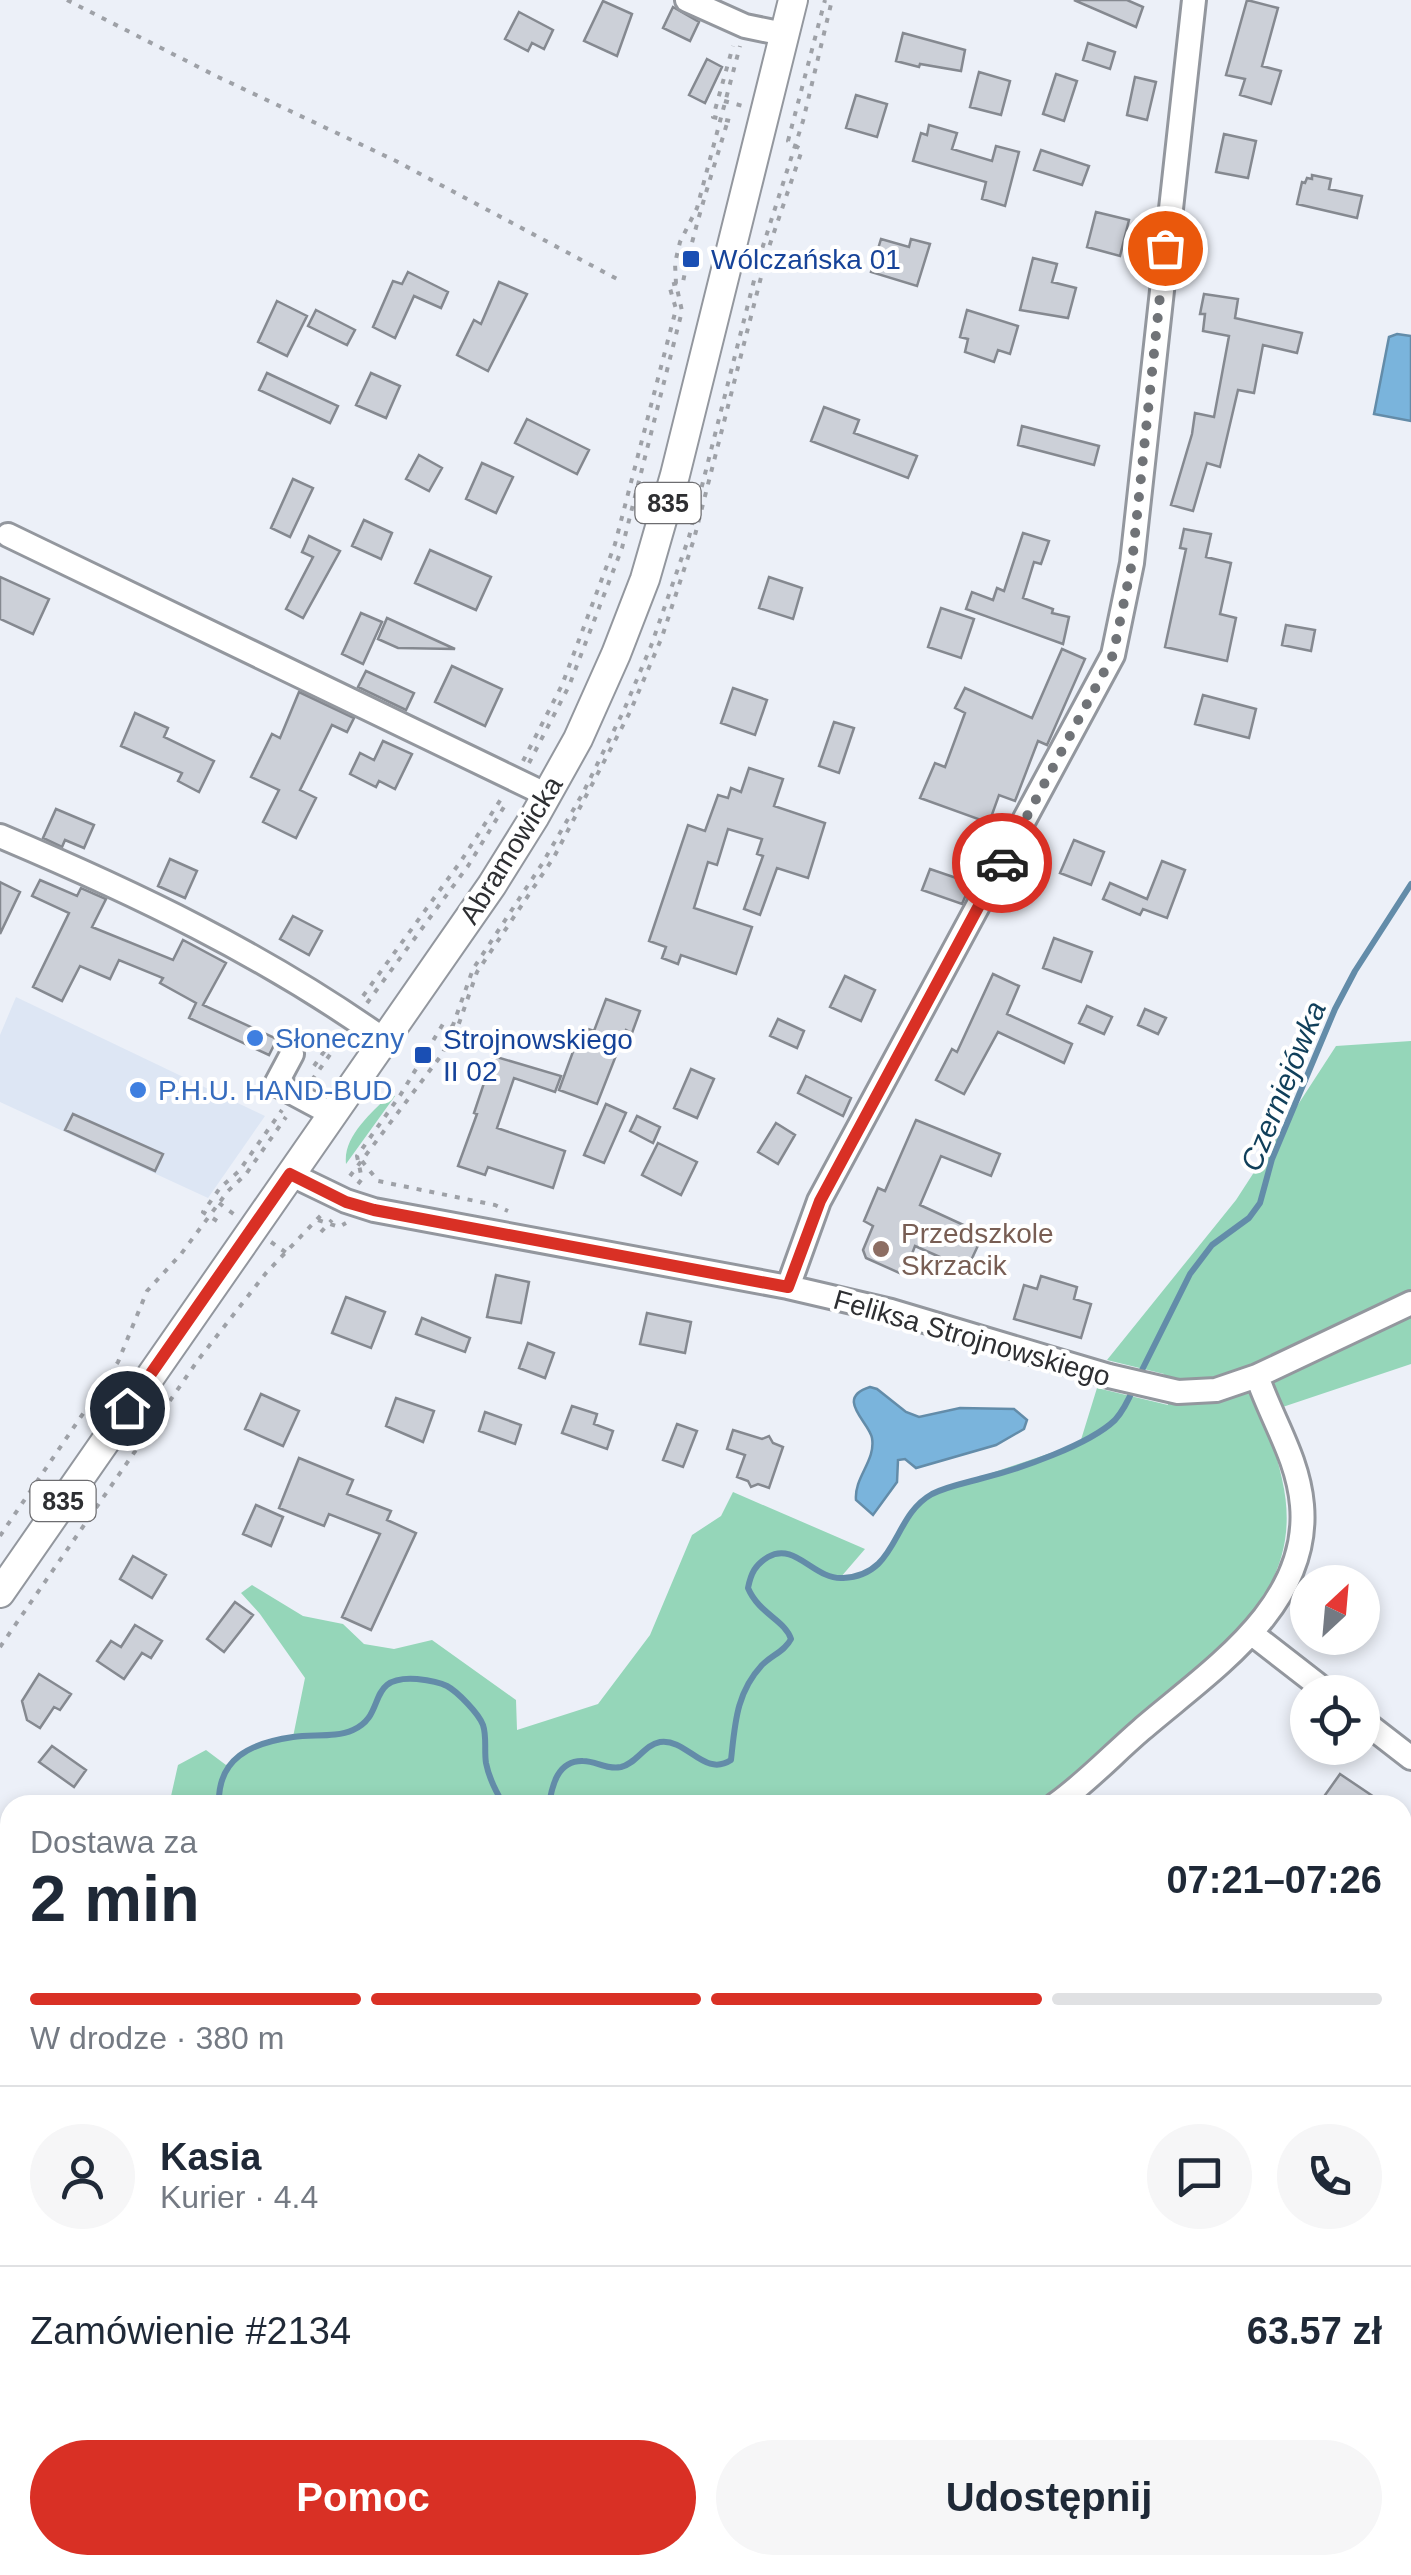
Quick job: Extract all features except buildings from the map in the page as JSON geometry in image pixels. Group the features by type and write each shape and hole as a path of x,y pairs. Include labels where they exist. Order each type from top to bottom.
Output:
{"main road":[{"name":"Abramowicka","path":"0,1593 492,885 547,795 602,688 651,560 676,474 793,0"}],"street":[{"path":"687,0 739,24 784,34"},
{"path":"788,1287 820,1201 1113,655 1132,563 1194,0"},
{"path":"8,535 547,795"},
{"path":"0,836 163,906 383,1039"},
{"path":"292,1054 276,1084 332,1114"},
{"name":"Feliksa Strojnowskiego","path":"290,1174 358,1206 788,1287 891,1311 1160,1390 1202,1392 1257,1376 1411,1304"},
{"path":"1066,1795 1252,1633 1290,1577 1299,1552 1302,1524 1296,1468 1257,1376"},
{"path":"1252,1633 1305,1675"},
{"path":"1380,1734 1411,1758"}],"path":[{"path":"67,0 396,161 617,278"},
{"path":"803,121 832,0"},
{"path":"739,24 713,116 790,135"},
{"path":"0,1536 118,1362 147,1292 246,1174 352,1017 468,866 569,686 622,548 680,322 682,311 676,284 680,242 697,208 724,101"},
{"path":"676,284 682,282 728,120"},
{"path":"362,1161 378,1181 496,1205 516,1216 540,1240"},
{"path":"209,1216 217,1221"},
{"path":"320,1232 334,1217"},
{"path":"0,1647 198,1360 266,1273 288,1254"}],"shaded area":[{"path":"16,997 265,1116 208,1198 0,1102 0,1035"}],"green space":[{"path":"1411,1041 1411,1364 1259,1415 1278,1462 1287,1520 1282,1556 1268,1588 1249,1617 1224,1643 1047,1795 171,1795 178,1765 206,1750 226,1765 265,1743 293,1737 305,1678 241,1593 252,1585 303,1616 343,1624 364,1644 394,1649 432,1640 516,1700 517,1730 598,1704 650,1635 692,1535 721,1516 733,1492 865,1549 840,1578 859,1575 884,1556 910,1516 935,1492 1080,1443 1097,1388 1168,1405 1164,1374 1107,1360 1236,1200 1336,1046"},
{"path":"389,1095 395,1096 346,1164 354,1135"}],"water":[{"path":"1411,336 1411,421 1374,414 1389,337"},
{"path":"870,1387 919,1417 960,1408 1014,1409 1027,1420 1024,1429 996,1445 916,1468 905,1459 898,1460 897,1482 873,1515 856,1500 872,1438 854,1404 855,1397"}],"waterway":[{"name":"Czerniejówka","path":"1139,1376 1190,1274 1212,1245 1249,1218 1260,1203 1272,1159 1335,1009 1411,884"},
{"name":"Czerniejówka","path":"551,1795 562,1769 574,1762 621,1767 660,1742 670,1742 712,1764 731,1760 738,1710 747,1687 762,1665 791,1639 748,1588 754,1570 764,1560 778,1553 787,1554 833,1577 861,1574 885,1556 909,1516 932,1494 1034,1462 1088,1438 1115,1420 1134,1387"},
{"name":"Czerniejówka","path":"220,1795 224,1775 240,1756 278,1740 353,1730 370,1715 383,1689 400,1679 447,1686 477,1715 484,1730 487,1769 498,1795"}],"way so far":[{"path":"1002,863 1113,655 1132,563 1165,248"}],"place":[{"name":"Wólczańska 01","path":"691,259"},
{"name":"Słoneczny","path":"255,1038"},
{"name":"Strojnowskiego II 02","path":"423,1055"},
{"name":"P.H.U. HAND-BUD","path":"138,1090"},
{"name":"Przedszkole Skrzacik","path":"881,1249"}],"route":[{"path":"127,1408 290,1174 346,1202 374,1210 788,1287 820,1201 1002,863"}]}
